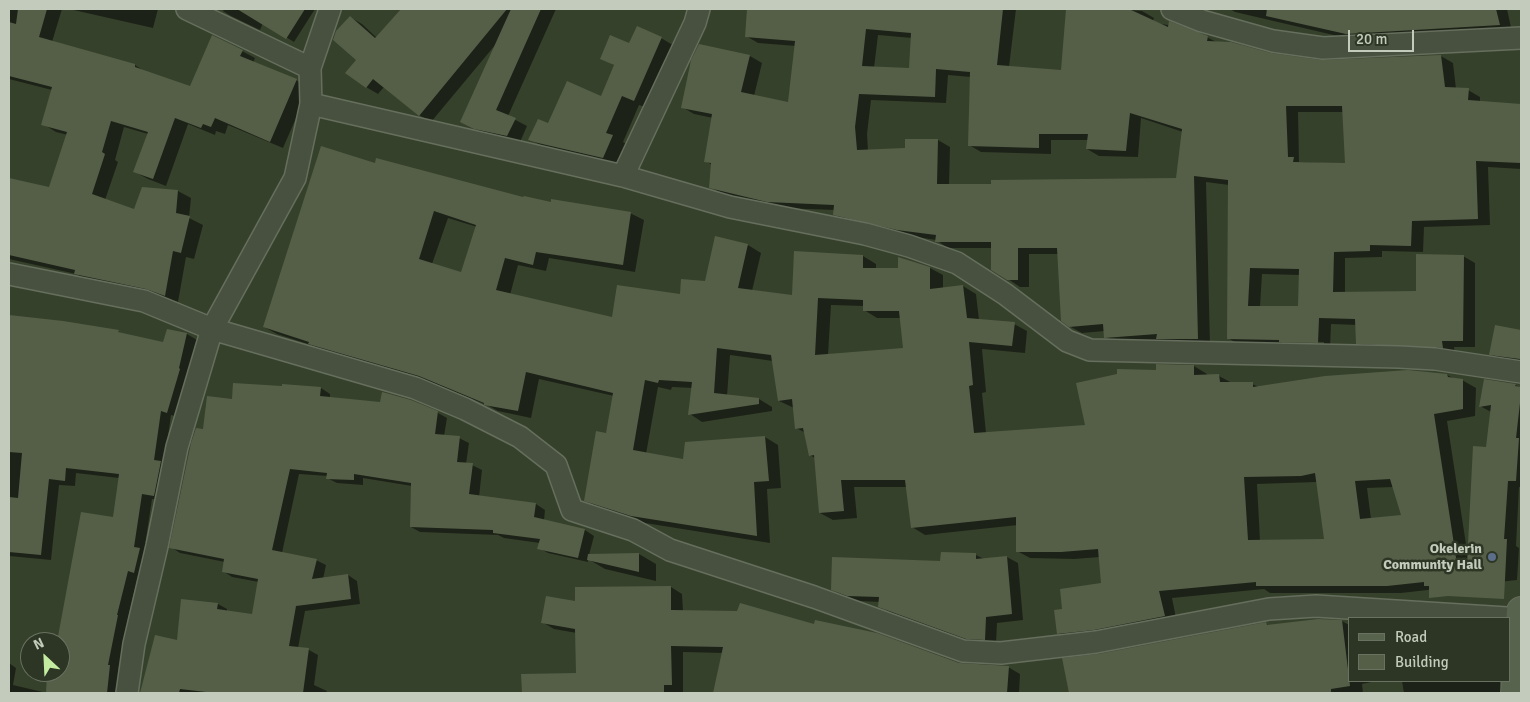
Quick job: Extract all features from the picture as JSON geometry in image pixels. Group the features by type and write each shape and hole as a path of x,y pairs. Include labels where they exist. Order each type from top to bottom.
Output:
{"street":[{"path":"187,9 310,68"},
{"path":"127,693 134,644 157,546 177,447 212,329 295,178 311,104 310,68 330,9"},
{"path":"623,176 695,23 699,9"},
{"path":"1172,9 1202,21 1273,41 1323,48 1521,38"},
{"path":"311,104 623,176 730,207 865,234 909,246 957,263 1005,294 1067,341 1090,350 1399,357 1434,359 1521,372"},
{"path":"9,274 144,301 212,329 415,388 465,409 520,438 556,465 572,510 633,530 670,550 814,596 963,651 1001,653 1096,642 1269,610 1316,606 1514,617 1515,693"}],"building":[{"path":"18,9 47,9 39,37 135,64 135,67 190,86 212,35 243,50 240,56 297,79 270,142 215,118 211,127 203,124 201,128 175,118 153,179 133,172 148,132 111,121 102,152 105,154 92,194 134,209 142,187 178,190 176,213 190,216 181,253 173,251 165,296 146,289 74,274 75,270 9,255 9,178 49,187 67,132 41,125 52,87 9,76 9,22 16,24"},
{"path":"237,9 305,9 286,39"},
{"path":"401,9 507,9 419,116 373,79 366,88 345,73 356,60 333,40 336,31 350,16 375,38"},
{"path":"511,9 541,9 496,110 516,118 507,136 474,129 460,122"},
{"path":"747,9 1003,9 997,65 1061,70 1066,9 1129,9 1168,27 1169,21 1208,36 1207,41 1231,42 1271,53 1321,60 1441,55 1445,87 1469,88 1468,100 1521,104 1521,163 1476,161 1478,219 1412,221 1411,246 1370,245 1370,251 1334,252 1333,292 1416,291 1416,254 1464,255 1463,341 1442,341 1443,348 1356,344 1355,319 1319,318 1318,343 1227,339 1228,180 1194,176 1198,339 1156,339 1157,334 1104,338 1103,324 1069,327 1061,321 1057,248 1018,248 1018,280 1007,280 991,270 991,242 935,242 936,235 897,230 833,215 834,205 767,202 709,188 711,163 704,162 712,114 681,108 691,60 699,44 750,55 741,92 788,102 795,41 745,37","holes":["866,29 911,33 909,68 862,66","936,69 970,72 968,146 1039,148 1039,134 1088,134 1086,149 1126,151 1130,113 1182,129 1176,178 991,180 991,184 937,184 938,139 905,139 905,148 857,150 855,127 859,94 935,97","1286,106 1342,106 1345,163 1293,162 1294,157 1288,157","1250,268 1299,269 1298,306 1248,306"]},
{"path":"1267,9 1496,9 1500,25 1346,34 1266,16"},
{"path":"637,26 662,37 634,101 622,96 606,133 613,135 603,158 528,140 538,119 548,123 567,81 601,96 614,65 600,59 610,35 629,43"},
{"path":"321,146 375,163 376,158 523,197 551,202 551,199 631,212 623,265 536,252 533,265 505,258 496,290 612,317 617,285 680,294 681,279 705,281 715,236 748,244 738,288 792,295 794,251 863,255 863,268 898,268 898,257 930,267 930,289 963,285 967,318 1015,322 1012,346 969,342 973,385 969,386 974,433 1085,425 1076,383 1117,374 1117,369 1156,370 1156,364 1194,365 1194,375 1219,374 1220,382 1253,382 1253,387 1325,376 1408,370 1447,374 1448,377 1463,379 1463,409 1434,414 1457,564 1467,564 1473,446 1486,447 1491,405 1479,407 1484,379 1516,384 1515,386 1521,387 1516,438 1519,438 1516,481 1508,481 1504,539 1507,539 1504,599 1448,596 1429,598 1429,586 1424,586 1424,582 1387,586 1256,586 1256,582 1159,591 1165,616 1094,630 1057,634 1054,610 1062,609 1060,589 1101,583 1098,549 1061,552 1016,552 1016,517 911,528 905,480 841,480 844,511 819,513 814,455 809,456 803,428 795,429 792,399 778,401 771,355 717,348 714,393 759,398 759,404 688,415 692,382 659,380 658,383 645,380 633,450 683,459 685,442 765,436 769,481 754,482 757,536 631,516 584,501 596,431 606,433 613,393 526,372 518,411 484,405 484,403 419,376 308,344 309,342 263,327","holes":["434,211 476,225 461,272 419,259","818,298 863,300 863,311 899,311 903,348 815,355","1315,473 1324,539 1248,540 1244,477 1301,476","1390,479 1401,515 1360,519 1355,481"]},
{"path":"9,315 119,330 118,332 163,342 167,329 187,333 180,369 167,413 161,411 154,460 161,461 154,496 142,494 134,547 140,548 134,573 128,571 117,615 108,665 110,665 107,693 46,693 47,682 70,682 70,632 59,632 81,512 113,517 119,474 66,468 65,481 49,479 41,555 9,552 9,497 18,498 22,453 9,452"},
{"path":"1495,325 1521,330 1520,359 1489,355"},
{"path":"233,383 321,387 320,396 380,402 382,392 411,400 438,411 435,434 460,436 457,462 473,463 469,494 536,503 534,517 585,529 578,558 537,549 540,539 493,533 493,530 410,527 411,483 354,474 354,480 326,479 327,473 290,469 272,550 317,559 312,579 348,574 351,599 296,606 289,646 309,648 303,693 215,693 180,689 179,693 140,693 155,635 177,640 181,599 218,603 217,609 252,614 258,579 222,572 224,559 169,548 191,443 196,428 203,429 207,396 232,399"},
{"path":"941,552 976,553 976,559 1007,556 1012,614 986,617 985,640 966,639 878,607 879,597 847,596 831,590 832,557 940,561"},
{"path":"639,553 639,572 587,560 588,554"},
{"path":"671,586 671,610 737,611 740,603 814,624 815,620 877,633 959,663 1009,666 1007,693 713,693 723,647 671,646 672,685 664,685 664,693 522,693 521,674 576,673 575,629 541,623 546,596 575,601 575,587"},
{"path":"1318,619 1342,620 1348,682 1350,686 1331,689 1331,693 1069,693 1062,658 1098,654 1266,622 1267,625"}],"place":[{"name":"Okelerin Community Hall","path":"1492,557"}]}
